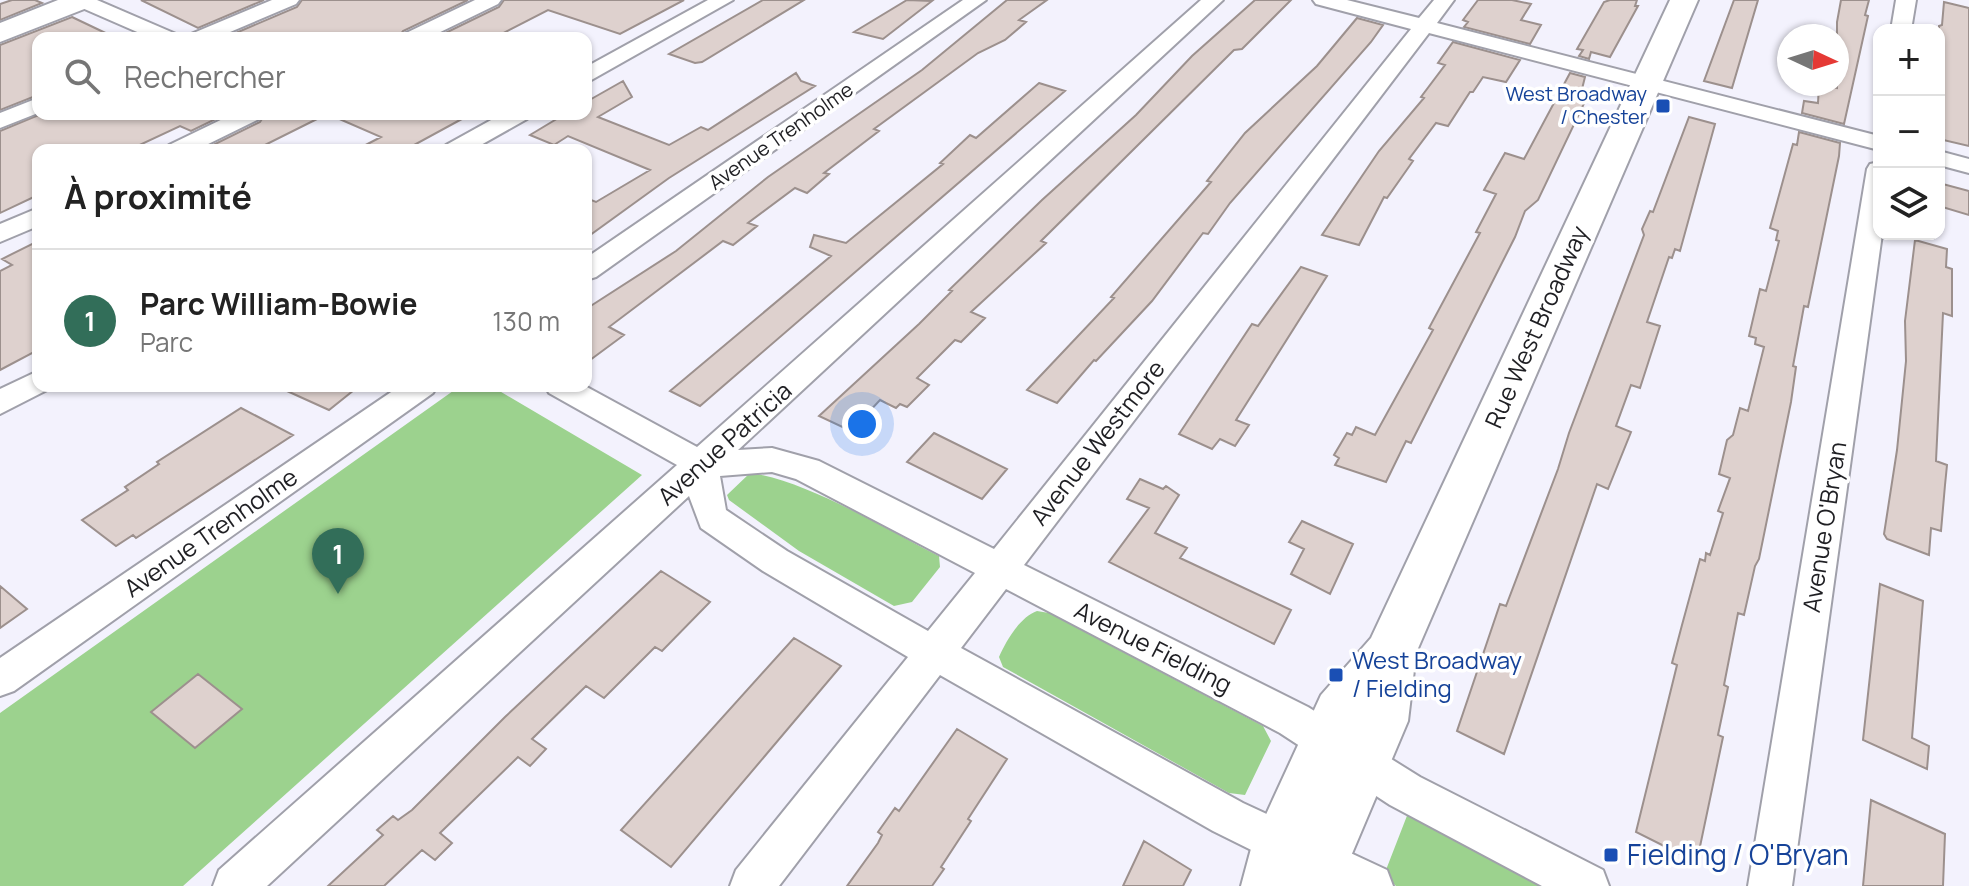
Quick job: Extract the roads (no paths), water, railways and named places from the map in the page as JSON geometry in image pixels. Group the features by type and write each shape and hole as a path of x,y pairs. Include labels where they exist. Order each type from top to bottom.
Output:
{"street":[{"path":"0,33 81,0 155,32"},
{"path":"212,32 289,0"},
{"path":"424,32 491,0"},
{"path":"592,73 723,0"},
{"name":"Avenue Trenholme","path":"592,267 976,0"},
{"name":"Avenue Patricia","path":"235,886 1213,0"},
{"path":"1323,0 1873,141"},
{"name":"Avenue Westmore","path":"752,886 1444,0"},
{"name":"Rue West Broadway","path":"1293,869 1344,754 1381,721 1390,653 1684,0"},
{"path":"1902,24 1906,0"},
{"path":"0,121 32,108"},
{"path":"189,144 239,120"},
{"path":"465,144 508,120"},
{"path":"1945,160 1969,166"},
{"name":"Avenue O'Bryan","path":"1770,886 1873,208"},
{"path":"0,234 32,219"},
{"path":"0,403 32,385"},
{"name":"Avenue Trenholme","path":"0,679 413,392"},
{"path":"571,392 703,465 706,504 713,519 823,590 935,653 1293,869 1371,886"},
{"name":"Avenue Fielding","path":"703,465 754,460 790,463 1294,720 1344,754 1587,886"}],"place":[{"name":"West Broadway / Chester","path":"1663,106"},
{"name":"Parc William-Bowie","path":"338,594"},
{"name":"West Broadway / Fielding","path":"1336,675"},
{"name":"Fielding / O'Bryan","path":"1611,855"}]}
